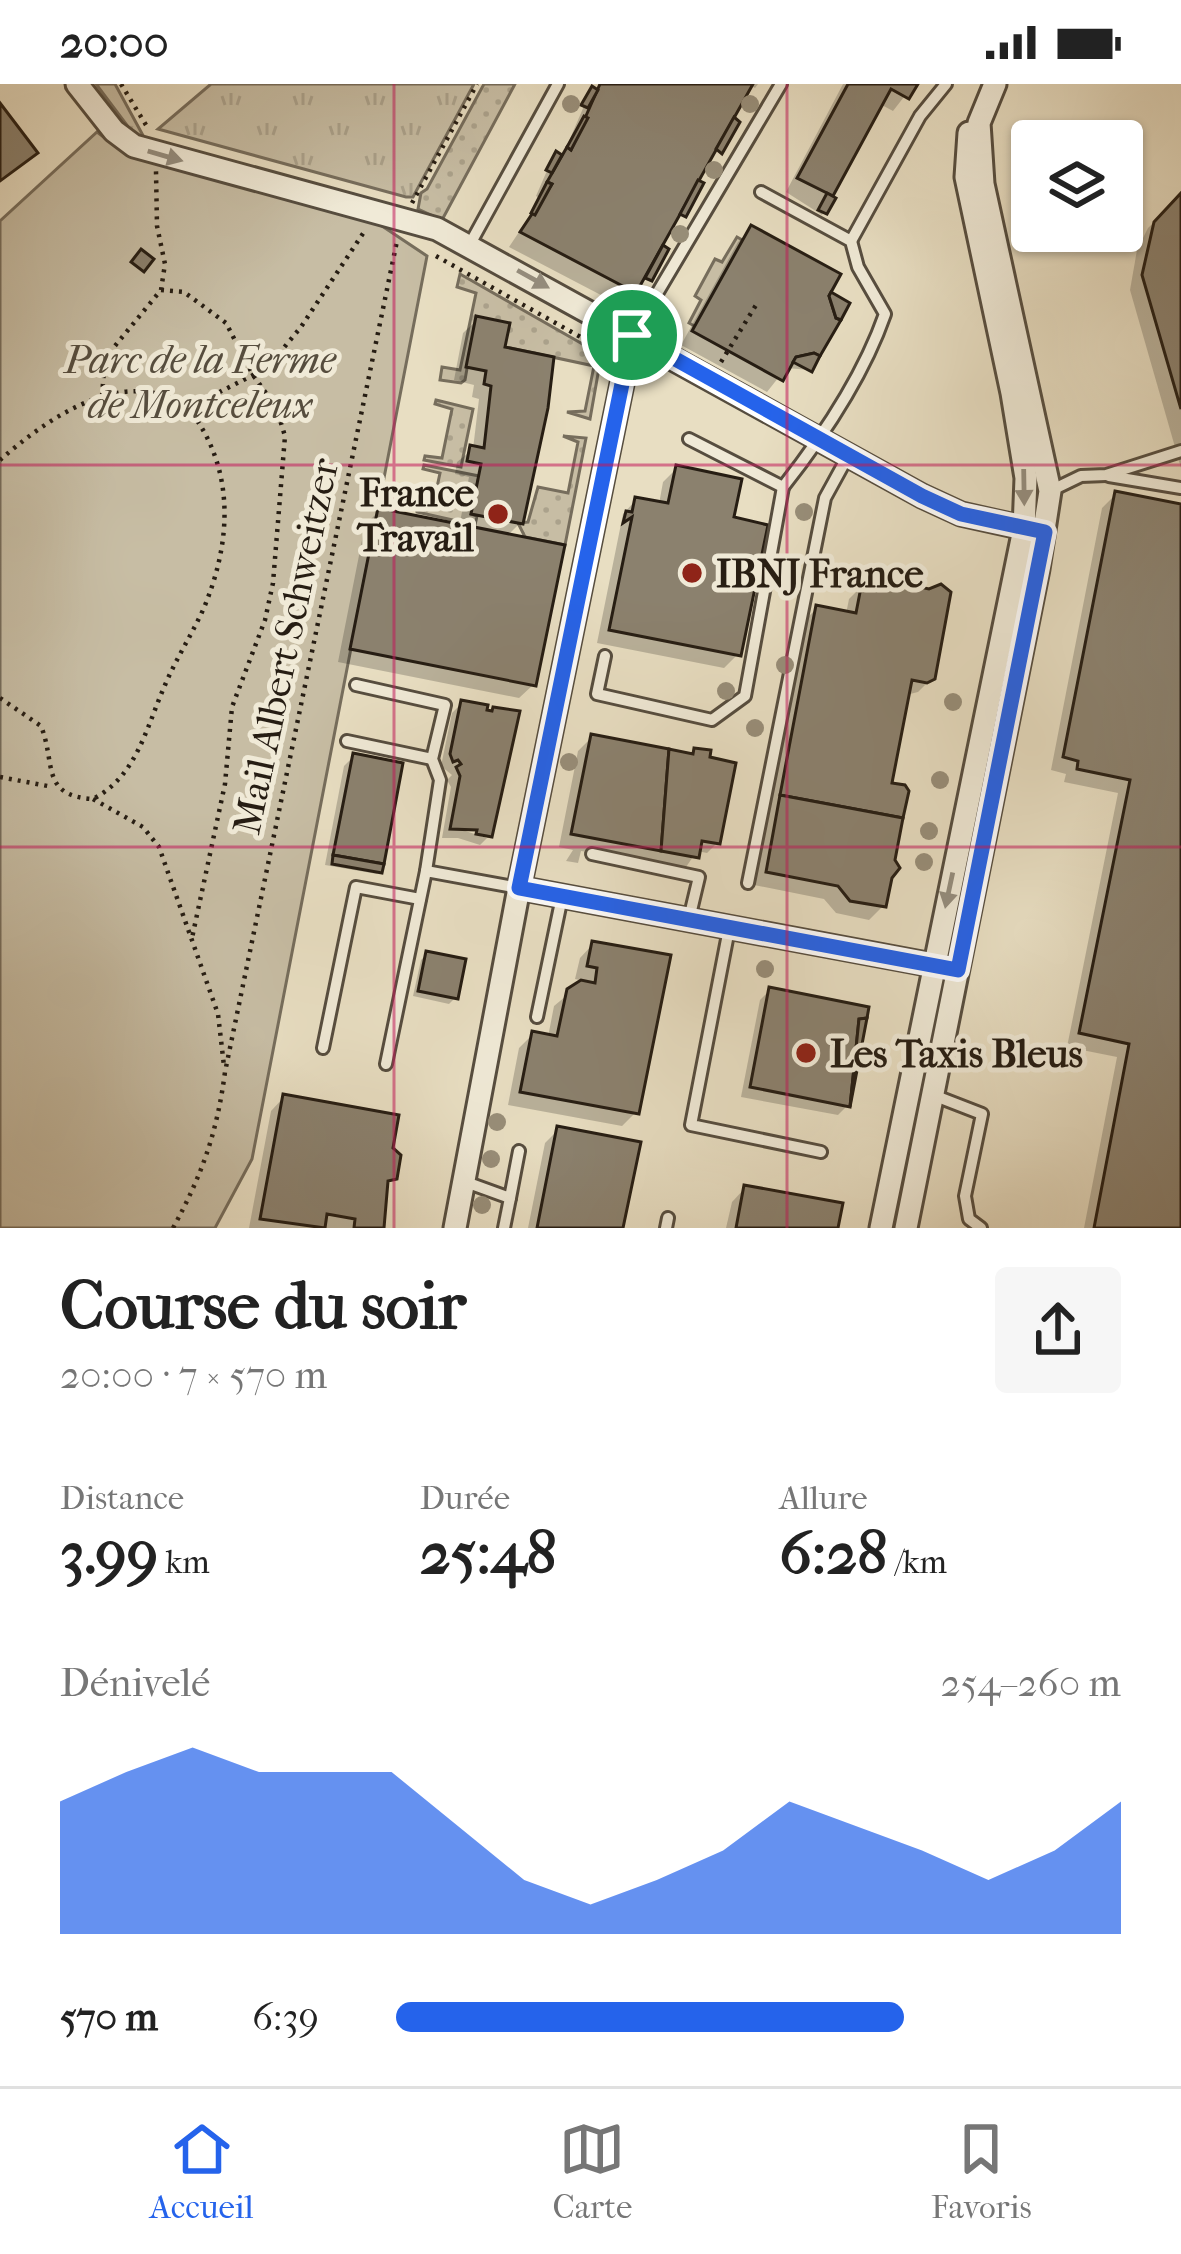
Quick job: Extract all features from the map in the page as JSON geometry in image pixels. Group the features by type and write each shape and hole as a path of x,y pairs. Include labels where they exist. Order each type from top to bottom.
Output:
{"street":[{"path":"77,84 114,130 134,146 402,229 470,244 848,456 961,514 1034,531"},
{"path":"906,1228 958,970 1034,531 1012,393 966,177 970,110 981,84"},
{"path":"881,1228 934,966 1034,531 1050,491 983,184 979,123 995,84"},
{"path":"455,1228 632,335"},
{"path":"519,888 958,970"}],"lane":[{"path":"470,244 558,84"},
{"path":"632,335 781,84"},
{"path":"605,656 597,694 712,720 745,696 783,487 820,440 876,340 885,314 858,267 851,241 920,116 946,84"},
{"path":"761,192 851,241"},
{"path":"688,439 783,487"},
{"path":"1106,475 1181,452"},
{"path":"748,883 825,498 848,456"},
{"path":"1050,491 1081,476 1106,475 1181,488"},
{"path":"356,685 445,705 432,759 440,780 426,871 386,1064"},
{"path":"347,741 432,759"},
{"path":"592,854 699,877 688,922"},
{"path":"426,871 519,888"},
{"path":"323,1048 356,887 419,899"},
{"path":"537,1017 562,897"},
{"path":"730,929 691,1125 821,1152"},
{"path":"933,1094 982,1114 964,1196 969,1219 981,1228"},
{"path":"504,1228 519,1151"},
{"path":"463,1180 510,1198"}],"path":[{"name":"Mail Albert Schweitzer","path":"173,1228 203,1173 220,1111 224,1072 402,229 477,84"},
{"path":"102,396 105,358 161,290 165,264 157,226 157,183"},
{"path":"188,408 267,368 301,327 365,230 402,229"},
{"path":"161,290 184,292 226,323 276,407 285,436 265,620 232,706 226,784 192,938"},
{"path":"0,460 49,421 102,396 162,394 188,408 215,451 224,480 223,549 202,611 124,777 92,799"},
{"path":"0,698 41,726 56,787"},
{"path":"0,778 56,787 92,799 151,835 218,1014 224,1072"}],"green space":[{"path":"96,84 115,84 146,141 132,132"},
{"path":"211,84 474,84 413,197 406,197 158,129"},
{"path":"484,84 515,84 442,220 418,209 421,193"},
{"name":"Parc de la Ferme de Montceleux","path":"97,132 127,155 373,220 427,256 252,1159 215,1228 0,1228 0,221"},
{"path":"737,237 755,247 705,332 689,323 701,300 695,296 715,259 722,262"},
{"path":"460,274 593,350 599,368 590,419 567,412 585,411 594,366 505,347 476,317 465,380 440,380 442,367 460,370 476,293 457,287"},
{"path":"436,400 473,409 461,467 424,460 425,456 442,458 452,409 435,404"},
{"path":"563,436 586,438 565,545 525,537 518,523 528,522 538,487 568,493 578,442"},
{"path":"424,465 479,476 471,514 477,516 475,525 417,512 416,504 433,506 440,473 423,469"}],"building":[{"path":"600,84 753,84 636,293 520,232 552,184 547,182 567,147 571,150"},
{"path":"848,84 918,84 909,99 891,89 833,196 797,178"},
{"path":"592,86 598,90 588,108 581,105"},
{"path":"0,103 38,153 0,181"},
{"path":"584,116 588,118 571,150 567,147"},
{"path":"734,117 740,122 722,154 716,149"},
{"path":"556,151 562,155 552,173 546,170"},
{"path":"698,180 704,183 686,217 680,214"},
{"path":"547,182 552,184 535,215 531,213"},
{"path":"827,193 836,198 827,214 818,210"},
{"path":"1181,193 1181,409 1142,275 1154,222"},
{"path":"751,225 841,274 829,296 841,320 820,356 796,357 783,381 692,331"},
{"path":"663,245 669,249 652,281 645,278"},
{"path":"141,249 154,259 144,272 131,262"},
{"path":"831,292 850,303 841,320 836,318"},
{"path":"476,316 510,323 505,347 554,357 523,524 471,514 481,464 467,461 470,445 484,448 491,386 484,384 486,371 466,367"},
{"path":"820,356 812,372 793,362 796,357"},
{"path":"676,465 742,479 734,517 768,525 741,656 609,630 632,517 623,523 626,511 632,512 635,497 668,503"},
{"path":"1115,491 1181,504 1181,1228 1094,1228 1129,1044 1079,1033 1130,780 1077,769 1078,761 1063,757"},
{"path":"378,508 565,545 536,686 350,649"},
{"path":"868,576 929,589 941,584 951,592 935,679 927,683 912,680 892,783 905,785 909,791 903,818 780,795 816,605 856,613 862,582"},
{"path":"461,700 488,705 487,710 492,711 493,707 520,711 492,837 476,834 477,830 450,829 460,776 456,767 461,764 453,762 450,754"},
{"path":"591,734 669,749 661,851 571,834"},
{"path":"694,748 711,750 710,757 736,763 720,844 702,841 699,858 661,851 669,749 693,754"},
{"path":"353,753 403,763 384,864 333,855"},
{"path":"780,795 903,818 895,860 900,868 892,878 886,907 850,901 838,886 766,872"},
{"path":"333,855 384,864 382,873 332,864"},
{"path":"592,941 671,955 639,1114 520,1092 532,1031 557,1036 567,989 581,980 595,983 597,968 587,966"},
{"path":"426,951 466,959 458,999 418,991"},
{"name":"Les Taxis Bleus","path":"769,987 869,1007 867,1018 859,1019 850,1107 750,1087"},
{"path":"867,1018 850,1107 859,1019"},
{"path":"283,1094 399,1115 393,1148 401,1155 397,1179 388,1181 384,1228 354,1228 355,1219 327,1214 325,1228 260,1219"},
{"path":"557,1126 641,1142 623,1228 537,1228"},
{"path":"744,1185 843,1203 838,1228 736,1228"}],"place":[{"name":"France Travail","path":"498,514"},
{"name":"IBNJ France","path":"692,573"},
{"name":"Les Taxis Bleus","path":"806,1053"}],"route":[{"path":"632,335 922,496 961,514 1045,532 958,970 519,888 632,335"}]}
